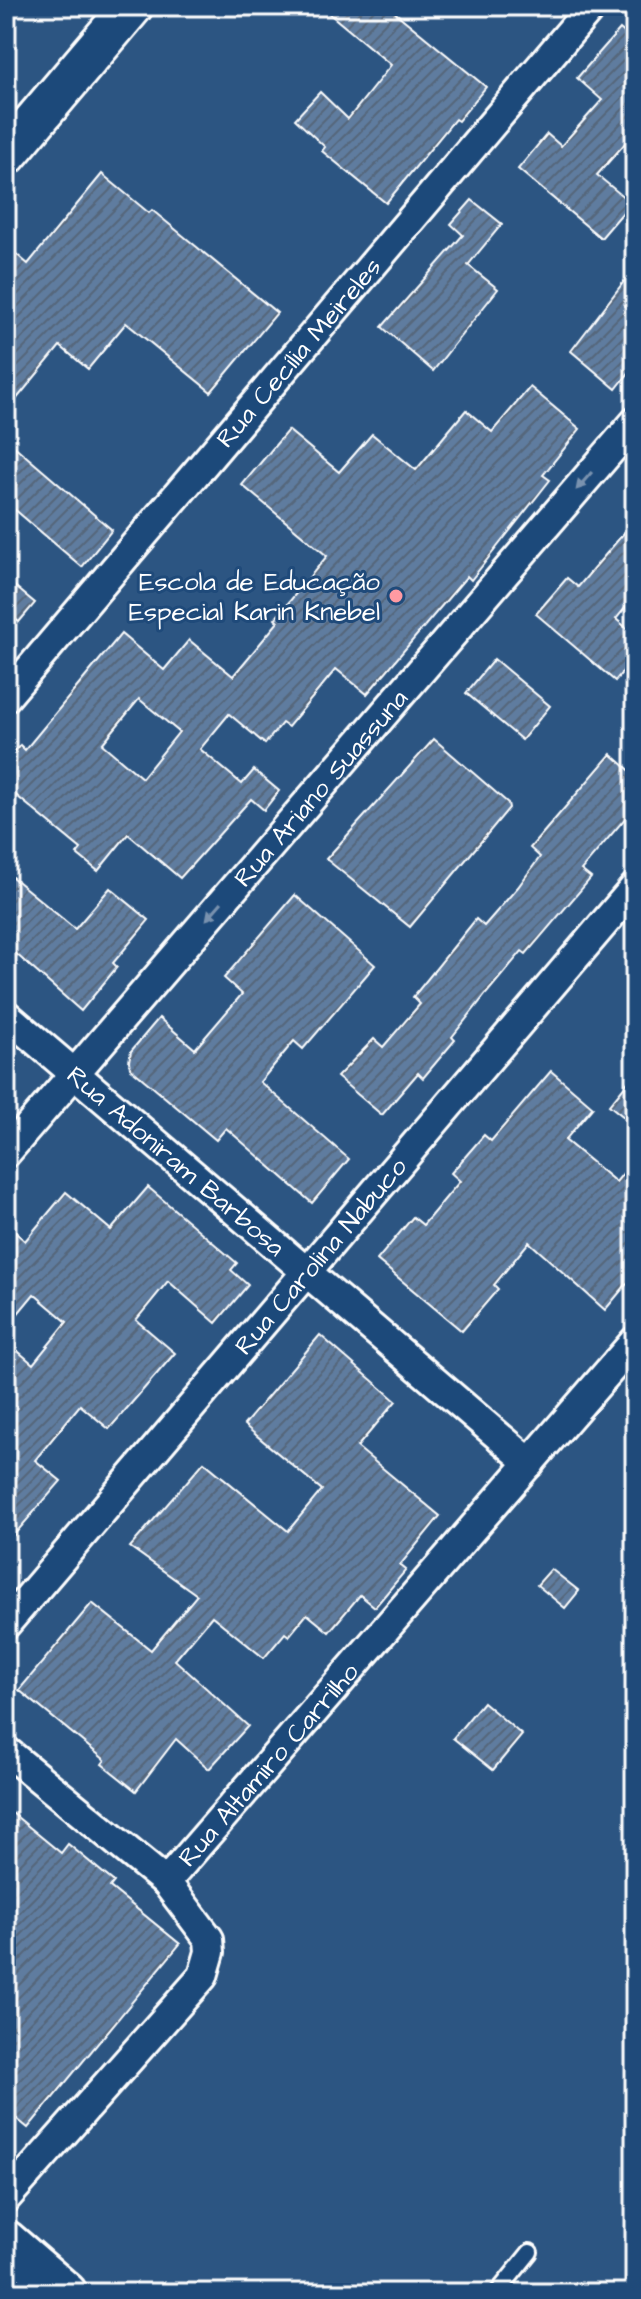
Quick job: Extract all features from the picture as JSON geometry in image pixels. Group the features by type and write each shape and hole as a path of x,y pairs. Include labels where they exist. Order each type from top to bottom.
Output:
{"main road":[{"path":"6,155 132,6"},
{"path":"6,2241 66,2293"}],"street":[{"name":"Rua Cecília Meireles","path":"6,697 592,6"},
{"name":"Rua Ariano Suassuna","path":"6,1153 635,422"},
{"name":"Rua Carolina Nabuco","path":"6,1624 635,887"},
{"name":"Rua Adoniram Barbosa","path":"6,1015 530,1463"},
{"name":"Rua Altamiro Carrilho","path":"6,2198 203,1976 210,1952 209,1939 166,1882 635,1341"},
{"path":"6,1751 166,1882"}],"lane":[{"path":"497,2293 530,2252"}],"building":[{"path":"320,6 387,6 486,87 458,121 455,119 386,203 322,151 325,147 295,119 320,92 348,119 391,65"},
{"path":"620,29 635,42 635,132 597,175 631,203 601,238 518,169 547,134 561,146 602,100 577,78"},
{"path":"102,174 149,213 152,210 277,313 211,392 126,323 88,369 60,346 6,412 6,267 16,254 28,264"},
{"path":"472,200 502,224 468,265 498,289 433,371 382,327 463,235 451,224"},
{"path":"635,267 635,365 616,389 571,351"},
{"path":"530,387 580,429 543,475 550,480 471,580 467,576 367,694 336,669 288,727 282,723 265,744 229,714 200,749 242,784 254,770 279,791 264,810 251,799 180,878 128,834 98,871 77,854 81,849 6,787 6,762 20,745 25,750 121,634 164,670 189,640 233,676 278,622 275,619 327,556 242,485 288,430 339,472 372,434 416,470 466,410 492,432","holes":["139,699 179,732 142,778 102,744"]},
{"path":"6,439 112,530 82,567 6,502"},
{"path":"635,520 635,596 616,619 635,635 635,657 615,681 536,614 567,578 578,587"},
{"path":"6,579 35,603 19,622 6,612"},
{"path":"494,659 550,706 522,740 466,693"},
{"path":"434,739 508,803 509,808 410,927 326,859"},
{"path":"611,754 635,775 635,807 581,870 591,878 526,954 522,951 423,1078 418,1073 382,1115 337,1077 374,1039 383,1047 420,1004 413,997 476,919 484,926 518,887 540,857 530,848"},
{"path":"6,872 75,929 110,888 149,920 113,963 117,967 81,1011 6,945"},
{"path":"295,895 375,965 303,1049 294,1041 260,1082 349,1159 312,1203 226,1128 216,1140 130,1068 129,1061 131,1051 159,1018 195,1049 242,994 224,978"},
{"path":"551,1071 593,1107 565,1140 616,1182 635,1159 635,1274 605,1310 529,1242 494,1285 498,1289 462,1331 377,1260 413,1217 423,1225 460,1181 451,1173 484,1135 491,1141"},
{"path":"635,1073 635,1126 609,1105"},
{"path":"148,1187 237,1263 231,1270 248,1285 216,1323 168,1281 136,1320 175,1353 109,1429 80,1405 35,1460 61,1481 6,1544 6,1341 33,1364 67,1322 34,1294 6,1328 6,1224 25,1241 66,1192 111,1230"},
{"path":"320,1335 396,1401 357,1447 440,1516 400,1565 406,1570 375,1607 360,1595 329,1632 307,1614 289,1636 285,1633 264,1658 212,1616 175,1660 248,1726 209,1769 176,1739 136,1791 102,1764 105,1760 19,1690 92,1603 151,1650 197,1595 130,1547 204,1462 288,1531 322,1490 244,1425"},
{"path":"551,1569 579,1591 565,1608 537,1585"},
{"path":"483,1702 522,1735 493,1770 453,1738"},
{"path":"6,1808 61,1853 68,1844 114,1882 110,1887 180,1944 28,2128 6,2110"}],"place":[{"name":"Escola de Educação Especial Karin Knebel","path":"396,596"}]}
